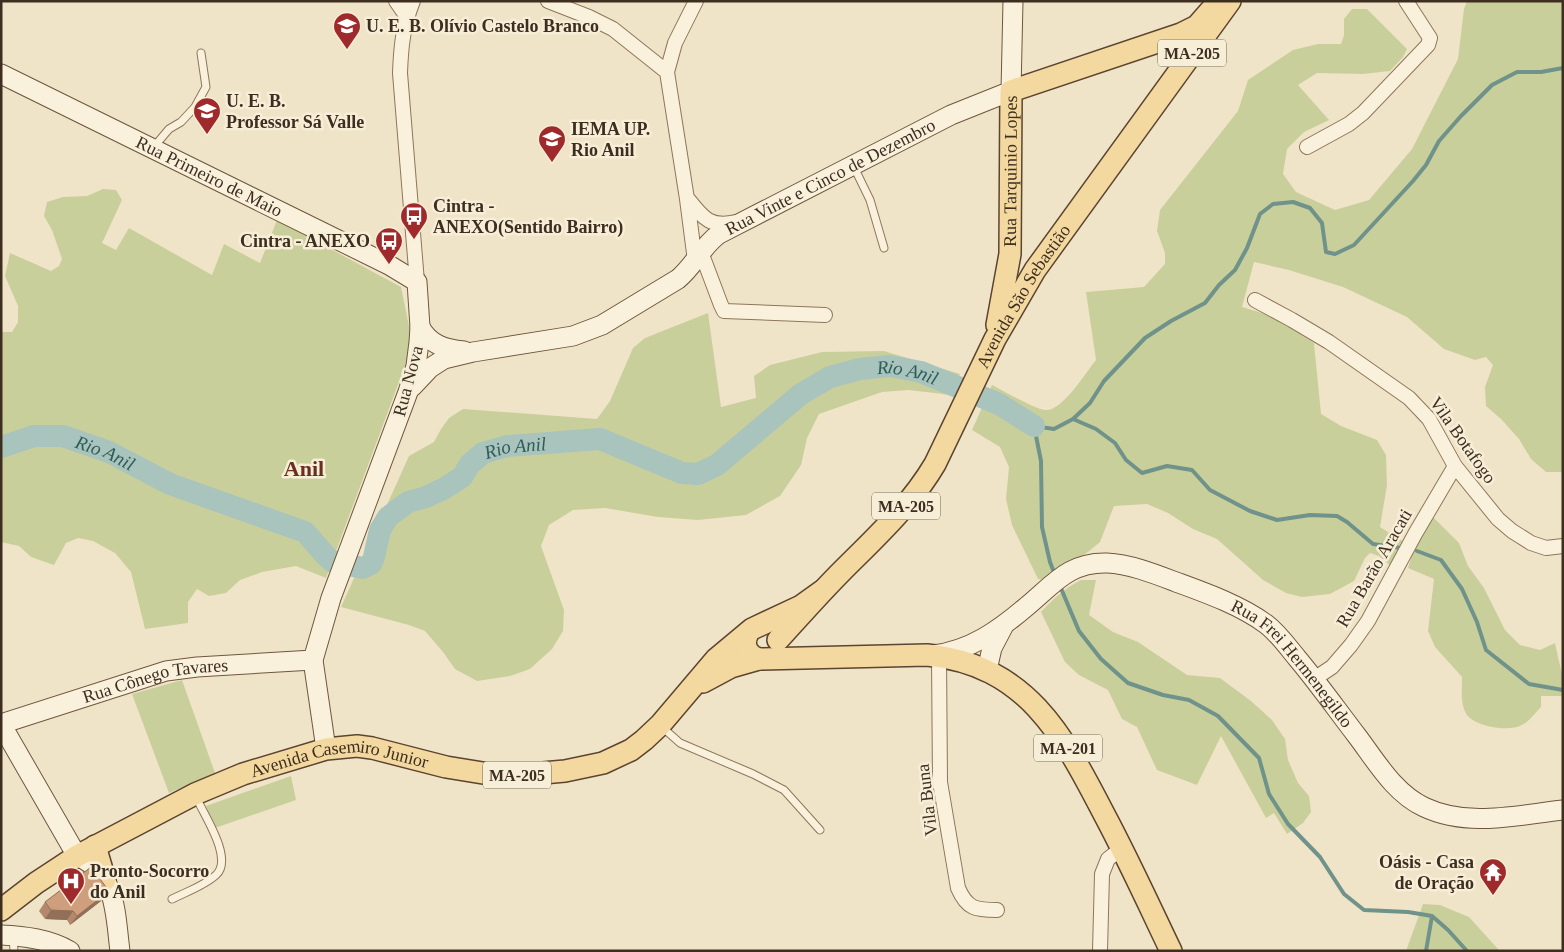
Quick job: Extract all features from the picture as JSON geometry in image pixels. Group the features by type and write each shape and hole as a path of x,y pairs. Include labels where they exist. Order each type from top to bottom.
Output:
{"main road":[{"name":"Rua Vinte e Cinco de Dezembro","path":"1011,91 1148,46 1190,30 1204,19 1217,1"},
{"name":"Avenida São Sebastião","path":"770,650 822,592 912,500 935,464 995,339 1035,270 1230,1"},
{"path":"1148,46 1160,48 1168,55 1172,65 1170,83"},
{"name":"Rua Tarquinio Lopes","path":"995,339 1010,254 1011,91"},
{"path":"1010,254 1011,262 1016,270 1026,273 1035,270"},
{"name":"Avenida São Sebastião","path":"753,630 801,606 822,592"},
{"path":"762,626 772,630 770,650 750,655 745,647 746,637 753,630 762,626"},
{"name":"Avenida Casemiro Junior","path":"1,910 36,883 77,856 195,794 244,774 326,749 357,746 470,771 496,774 531,774 565,771 603,763 631,750 644,740 660,725 716,659 753,630"},
{"name":"Avenida Casemiro Junior","path":"685,696 713,676 770,650"},
{"name":"MA-201","path":"770,650 837,657 933,656 962,661 987,670 1014,687 1050,723 1078,764 1122,848 1172,951"},
{"path":"95,846 105,880"}],"street":[{"path":"396,1 407,17"},
{"name":"Rua Nova","path":"326,749 314,660 331,598 408,392 418,357 420,327 400,73 402,38 413,1"},
{"path":"548,1 589,17 613,29 667,72"},
{"path":"696,1 675,43 667,72 698,257 724,311 825,315"},
{"name":"Rua Tarquinio Lopes","path":"1011,91 1013,1"},
{"path":"1307,147 1349,124 1363,113 1428,45 1430,38 1406,1"},
{"name":"Rua Primeiro de Maio","path":"3,79 152,149 389,265 417,282"},
{"name":"Rua Vinte e Cinco de Dezembro","path":"408,392 423,374 444,359 473,352 558,339 602,325 678,279 688,271 712,239 745,220 958,112 1011,91"},
{"path":"687,199 701,216 713,223 725,224 745,220"},
{"name":"Vila Botafogo","path":"1255,300 1321,338 1409,398 1429,419 1455,466 1498,519 1512,531 1525,540 1546,548 1563,546"},
{"name":"Rua Vinte e Cinco de Dezembro","path":"420,327 427,338 438,346 452,350 473,352"},
{"name":"Rua Barão Aracati","path":"1314,679 1332,667 1368,621 1415,534 1455,466"},
{"name":"Rua Frei Hermenegildo","path":"933,656 969,646 1005,624 1057,579 1077,568 1091,564 1121,565 1214,597 1266,624 1278,635 1314,679 1391,781 1406,796 1424,807 1466,819 1486,819 1563,810"},
{"name":"Rua Frei Hermenegildo","path":"987,670 992,648 1005,624"},
{"name":"Vila Buna","path":"933,656 940,782 958,888 963,900 969,906 979,909 997,910"},
{"name":"Rua Cônego Tavares","path":"1,724 166,671 197,667 314,660"},
{"path":"1,724 77,856 95,866 105,880 112,897 120,951"},
{"path":"1100,951 1102,874 1108,859 1122,848"},
{"path":"9,940 51,942 70,951"}],"lane":[{"path":"152,149 169,129 181,122 195,106 206,87 200,53"},
{"path":"853,165 870,200 884,248"},
{"path":"660,725 680,743 753,774 784,790 820,830"},
{"path":"172,899 207,882 218,874 223,864 220,848 195,794"}],"green space":[{"path":"1467,1 1563,1 1563,472 1546,472 1531,459 1519,439 1501,419 1486,406 1485,387 1493,365 1486,357 1475,360 1444,349 1407,317 1343,287 1289,270 1254,262 1242,307 1269,315 1314,343 1321,414 1341,426 1377,440 1386,455 1387,485 1380,527 1404,542 1392,567 1379,556 1370,553 1365,558 1354,581 1330,594 1302,597 1286,593 1263,580 1217,539 1193,529 1168,513 1147,504 1114,506 1100,542 1046,580 1038,579 1012,525 1006,499 1009,467 1000,447 972,430 992,385 1026,403 1045,410 1059,405 1066,398 1096,360 1086,292 1144,287 1165,264 1165,253 1157,231 1160,210 1238,111 1248,80 1293,50 1318,44 1341,44 1344,35 1344,19 1352,9 1367,9 1407,49 1403,57 1390,71 1363,74 1317,73 1298,85 1329,120 1304,132 1287,149 1283,174 1296,192 1335,210 1369,200 1412,149 1458,59 1464,9"},
{"path":"103,189 116,190 122,200 102,243 116,250 129,228 212,275 224,244 260,263 277,220 401,287 410,331 409,355 326,578 296,566 262,572 240,580 226,593 209,596 197,589 188,602 188,623 145,629 131,572 115,553 93,541 78,538 66,543 54,565 31,557 19,546 1,542 1,332 12,332 18,322 18,306 5,276 10,253 51,271 59,266 62,259 52,230 44,216 47,202 63,197 87,196"},
{"path":"708,313 721,407 756,398 754,376 770,365 822,352 884,351 960,374 951,395 909,390 882,392 819,414 807,438 801,465 780,496 746,515 698,520 658,517 605,508 573,510 549,525 541,546 564,610 563,631 552,649 530,669 510,676 477,681 455,669 425,631 341,607 409,456 434,442 449,418 463,409 597,419 610,401 633,348 645,338"},
{"path":"1433,517 1459,543 1468,566 1484,588 1505,630 1520,645 1540,650 1555,643 1563,679 1563,696 1541,696 1541,707 1525,724 1501,728 1478,723 1471,719 1467,715 1462,702 1462,677 1435,647 1428,631 1434,579 1408,568 1417,540"},
{"path":"1081,580 1096,580 1089,615 1113,632 1138,642 1187,675 1220,678 1251,701 1272,720 1285,739 1288,760 1298,783 1309,796 1311,812 1303,823 1287,834 1274,813 1266,818 1221,736 1197,785 1157,770 1137,727 1122,719 1108,690 1079,675 1065,662 1041,612 1060,594"},
{"path":"182,680 215,773 169,793 132,694"},
{"path":"291,776 296,800 215,828 206,806"},
{"path":"1423,904 1440,905 1469,917 1501,951 1406,951"}],"building":[{"name":"Pronto-Socorro do Anil","path":"91,867 108,892 77,916 73,911 51,910 45,902"}],"waterway":[{"path":"1055,575 1042,527 1041,461 1034,426 1054,429 1073,419 1090,403 1104,381 1145,338 1171,321 1205,303 1219,285 1235,270 1247,248 1260,214 1273,204 1293,202 1310,208 1322,223 1326,252 1335,254 1354,245 1413,181 1426,165 1439,141 1492,85 1517,72 1541,72 1563,68"},
{"name":"Rio Anil","path":"1,447 34,436 63,436 109,452 170,484 305,532 333,562 363,568 371,564 380,530 388,517 408,502 426,497 462,477 470,464 483,453 507,446 600,439 682,473 698,474 717,465 801,394 830,377 860,369 890,366 921,372 999,404 1034,426"},
{"path":"1073,419 1096,429 1115,443 1126,460 1142,473 1167,466 1192,470 1210,490 1250,511 1277,520 1310,515 1337,516 1373,544 1401,548"},
{"path":"1417,551 1441,560 1462,589 1477,622 1486,650 1529,684 1563,690"},
{"path":"1060,586 1079,631 1101,659 1128,683 1163,695 1189,700 1218,716 1259,758 1269,794 1288,824 1320,857 1344,894 1364,910 1408,912 1432,916 1467,951"},
{"path":"1426,951 1432,916"}],"place":[{"name":"U. E. B. Olívio Castelo Branco","path":"347,50"},
{"name":"U. E. B. Professor Sá Valle","path":"207,135"},
{"name":"IEMA UP. Rio Anil","path":"552,163"},
{"name":"Cintra - ANEXO(Sentido Bairro)","path":"414,240"},
{"name":"Cintra - ANEXO","path":"389,265"},
{"name":"Oásis - Casa de Oração","path":"1493,896"},
{"name":"Pronto-Socorro do Anil","path":"71,905"}],"district":[{"name":"Anil","path":"304,468"}]}
